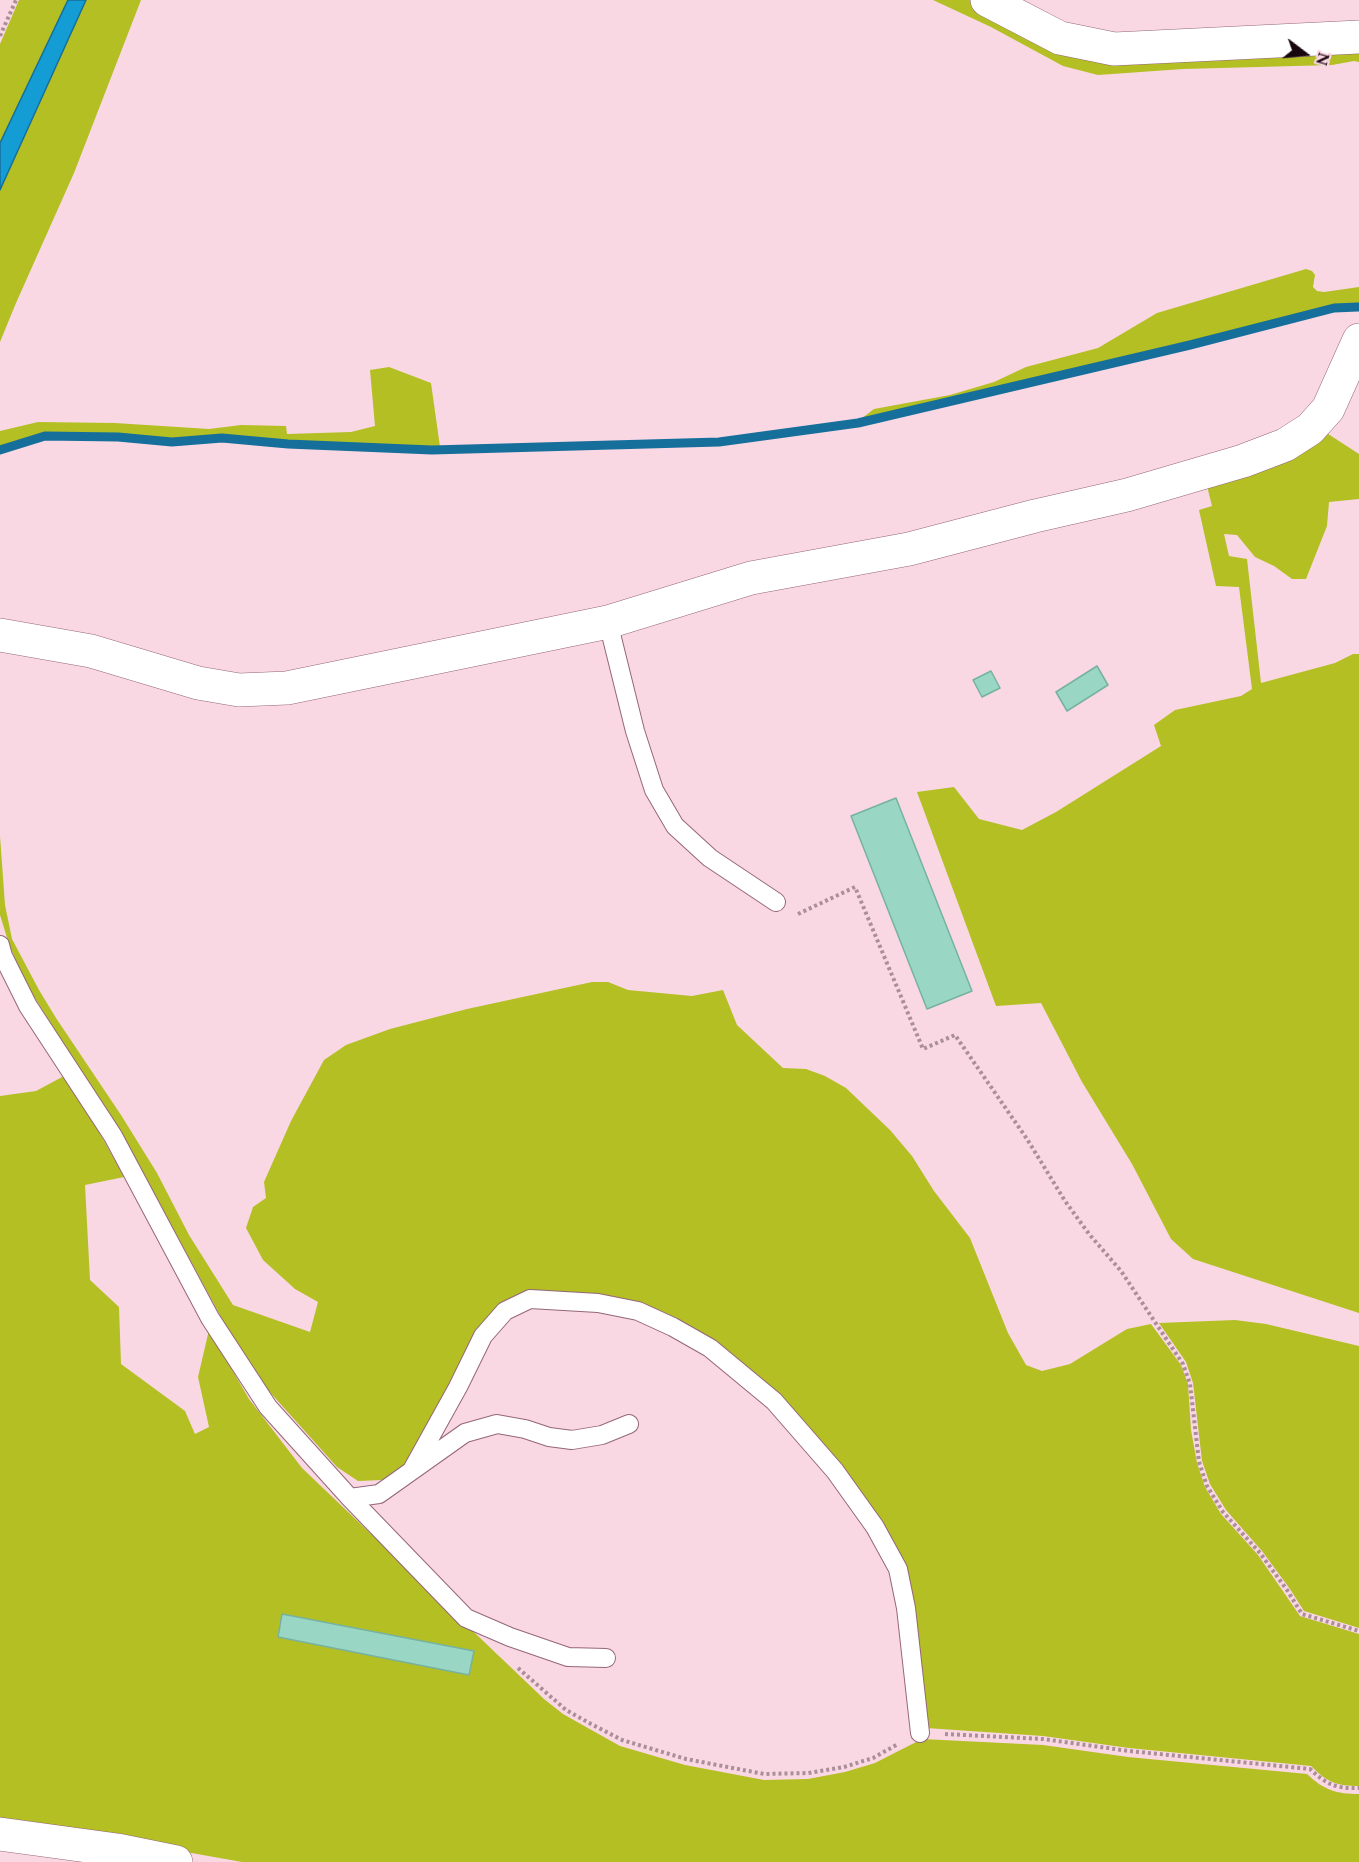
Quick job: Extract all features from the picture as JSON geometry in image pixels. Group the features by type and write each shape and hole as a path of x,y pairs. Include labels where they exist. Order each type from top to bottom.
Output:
{"street":[{"path":"987,0 1060,38 1114,50 1359,37"},
{"path":"0,635 91,651 198,683 239,690 287,688 608,622 751,578 909,549 1127,495 1243,461 1285,445 1310,429 1328,409 1359,340"},
{"path":"0,1834 117,1850 176,1862"}],"lane":[{"path":"608,622 638,741 654,790 675,826 710,858 776,902"},
{"path":"0,945 27,1006 113,1136 210,1318 268,1407 350,1498 466,1618 510,1637 568,1657 606,1658"},
{"path":"412,1470 483,1336 505,1311 530,1299 598,1303 638,1311 673,1327 710,1348 774,1401 835,1471 875,1527 898,1569 906,1608 920,1733"},
{"path":"350,1498 379,1494 465,1433 497,1424 525,1429 549,1437 572,1440 602,1435 629,1424"}],"path":[{"path":"0,36 16,0"},
{"path":"776,902 783,921 855,887 923,1049 955,1035 1065,1201 1089,1234 1121,1271 1183,1364 1190,1384 1199,1462 1208,1486 1223,1512 1260,1553 1302,1614 1359,1631"}],"green space":[{"path":"19,0 68,0 0,143 0,44"},
{"path":"86,0 141,0 74,173 0,342 0,190"},
{"path":"933,0 976,0 1058,43 1359,42 1359,62 1098,75 1063,66 991,27"},
{"path":"1306,269 1315,275 1313,287 1317,291 1359,287 1359,305 1334,305 1190,343 858,421 874,409 950,395 994,382 1026,367 1098,348 1157,313"},
{"path":"389,367 431,383 440,447 223,436 172,439 45,433 0,448 0,431 38,422 115,423 209,429 241,425 286,426 287,434 351,432 375,426 370,370"},
{"path":"1322,430 1359,454 1359,499 1329,502 1327,526 1306,579 1292,579 1274,566 1255,557 1237,535 1224,534 1229,556 1247,559 1261,683 1335,663 1353,654 1359,654 1359,1313 1193,1259 1171,1239 1132,1164 1082,1082 1041,1003 996,1006 917,792 954,787 979,819 1022,830 1056,812 1161,746 1154,725 1175,710 1241,696 1252,689 1239,587 1216,586 1199,510 1212,506 1206,482"},
{"path":"0,836 5,905 12,939 56,1018 157,1173 189,1235 233,1305 310,1332 318,1302 295,1289 263,1260 246,1228 253,1207 266,1198 264,1182 291,1121 324,1060 346,1045 390,1029 467,1009 592,982 608,982 628,990 692,996 723,990 737,1025 783,1068 806,1069 825,1076 846,1088 890,1130 912,1156 934,1191 970,1238 1008,1333 1026,1365 1042,1371 1070,1364 1127,1329 1151,1324 1181,1365 1188,1384 1191,1430 1197,1463 1205,1487 1221,1514 1258,1555 1300,1616 1359,1634 1359,1786 1332,1782 1311,1766 1129,1748 1043,1736 926,1728 903,1569 815,1438 666,1318 514,1298 403,1472 382,1480 358,1481 337,1467 267,1389 229,1332 131,1150 26,984 9,944 0,915"},
{"path":"64,1076 124,1177 85,1185 90,1280 119,1307 121,1364 185,1411 195,1434 209,1427 198,1377 209,1330 249,1399 302,1468 544,1699 563,1714 620,1746 685,1765 764,1780 808,1779 845,1772 875,1763 922,1739 1043,1745 1128,1757 1307,1774 1331,1790 1359,1794 1359,1862 242,1862 85,1834 0,1822 0,1096 36,1091"},
{"path":"1235,1320 1266,1324 1359,1346 1359,1628 1304,1611 1262,1551 1226,1510 1210,1484 1202,1461 1193,1383 1186,1362 1159,1323"}],"water":[{"path":"68,0 86,0 0,190 0,143"}],"building":[{"path":"1097,666 1108,685 1067,711 1056,692"},
{"path":"991,671 1000,688 982,697 973,680"},
{"path":"896,798 972,991 927,1009 851,816"},
{"path":"282,1614 474,1651 469,1675 278,1637"}],"waterway":[{"path":"0,450 45,436 118,437 172,442 222,438 288,444 432,450 719,442 858,423 1190,345 1334,308 1358,307"}]}
